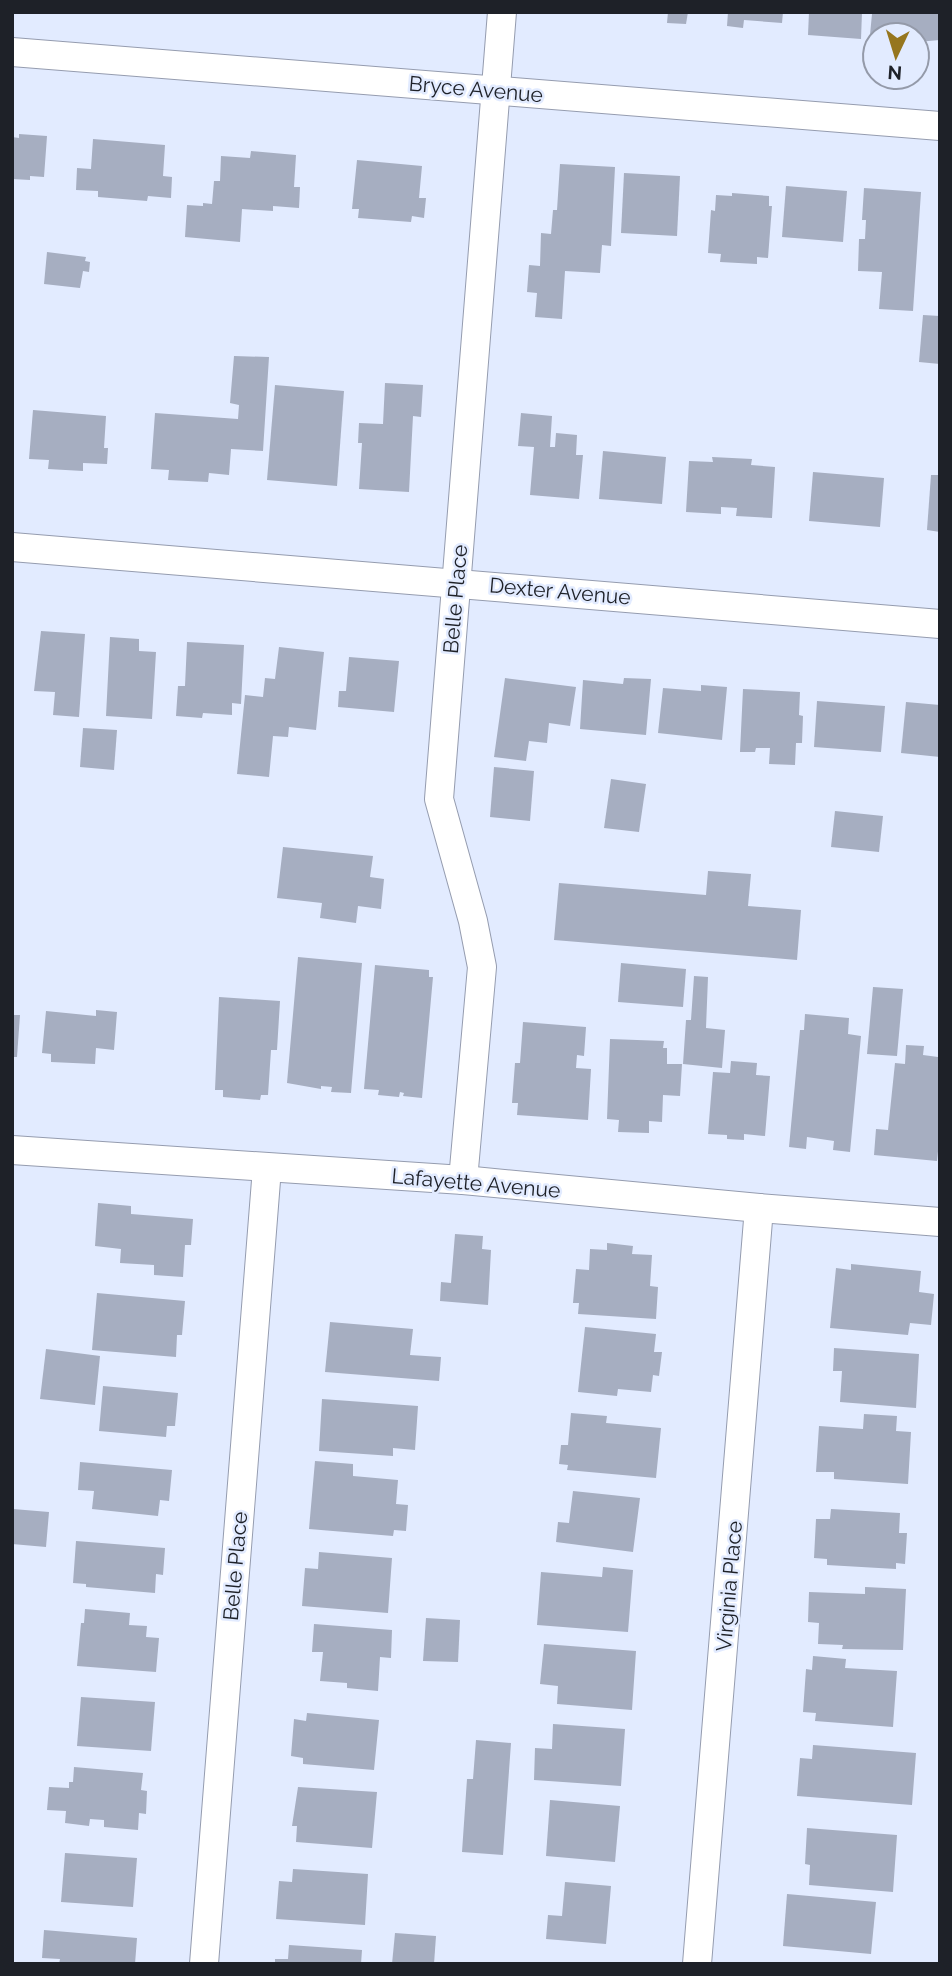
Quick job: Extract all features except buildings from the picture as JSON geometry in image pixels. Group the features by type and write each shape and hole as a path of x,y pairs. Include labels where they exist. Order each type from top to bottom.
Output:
{"street":[{"name":"Belle Place","path":"463,1180 482,967 439,799 502,12"},
{"name":"Bryce Avenue","path":"12,52 940,126"},
{"name":"Dexter Avenue","path":"12,547 940,624"},
{"name":"Lafayette Avenue","path":"12,1150 463,1180 940,1222"},
{"name":"Belle Place","path":"204,1964 267,1168"},
{"name":"Virginia Place","path":"697,1964 759,1208"}]}
